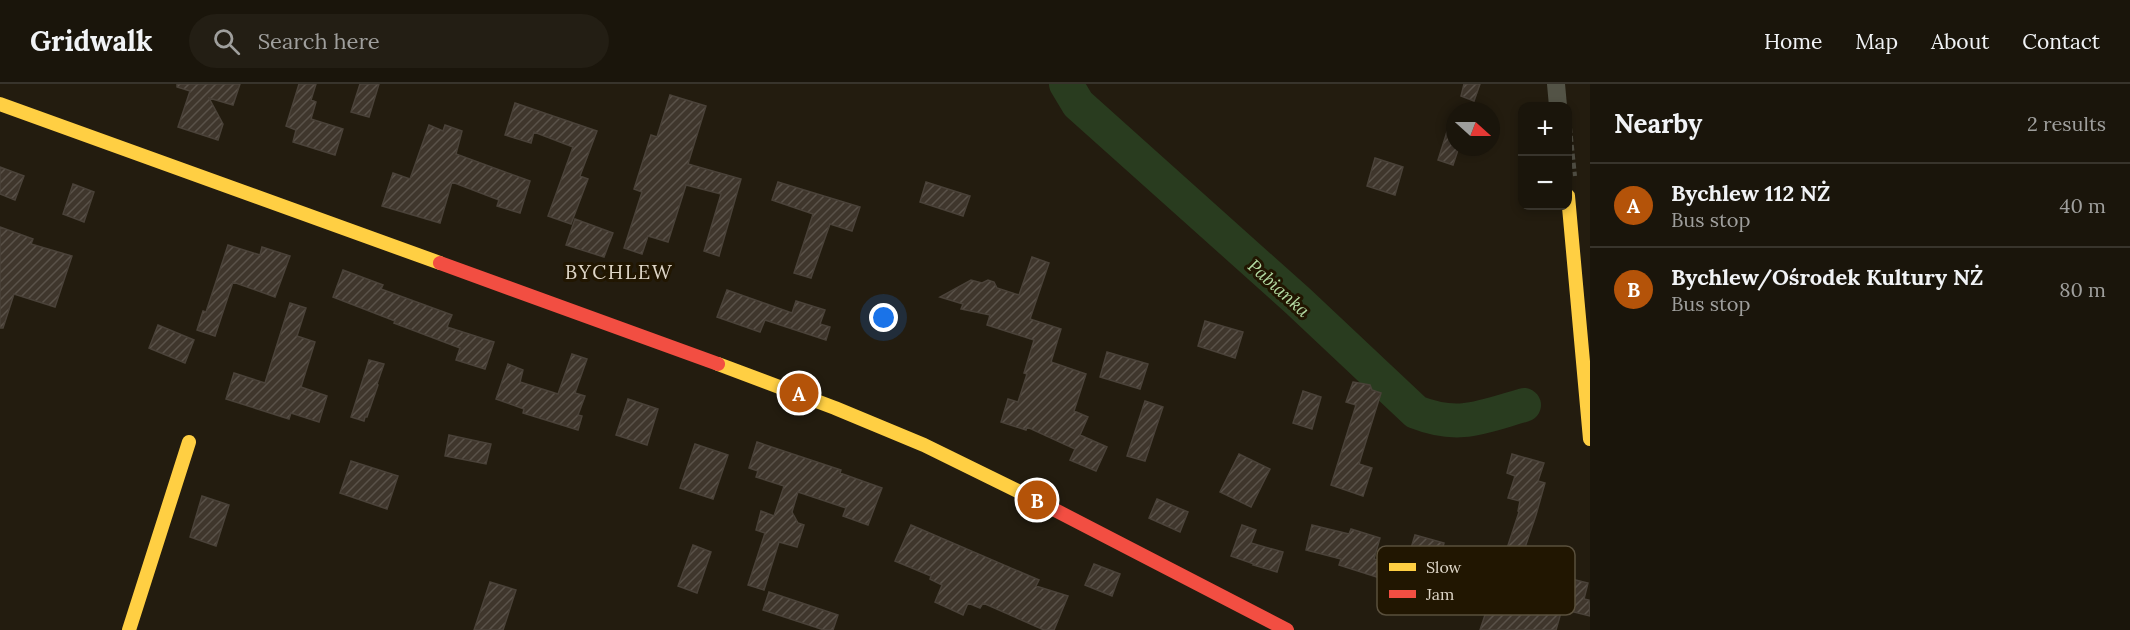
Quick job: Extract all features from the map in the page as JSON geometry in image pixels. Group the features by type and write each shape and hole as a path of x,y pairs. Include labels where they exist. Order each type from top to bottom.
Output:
{"main road":[{"path":"0,104 835,408 924,446 1037,500 1287,630"},
{"path":"1569,210 1590,439"},
{"path":"129,630 189,442"}],"street":[{"path":"1556,84 1558,102"},
{"path":"1572,236 1590,230"}],"building":[{"path":"177,84 240,84 233,105 209,98 223,124 218,140 178,127 190,91 177,87"},
{"path":"299,84 316,84 311,100 316,102 311,119 343,129 335,155 293,142 296,130 286,126"},
{"path":"360,84 379,84 369,117 351,112"},
{"path":"1464,84 1480,84 1474,101 1461,96"},
{"path":"670,95 706,106 688,164 741,179 719,256 704,251 721,194 686,185 668,242 648,236 642,254 624,248 642,192 634,189 651,135 657,137"},
{"path":"515,103 597,131 580,176 588,179 571,224 548,216 573,147 534,132 531,143 505,135"},
{"path":"429,125 443,131 445,125 462,131 456,154 530,181 520,213 497,206 499,200 452,182 440,223 382,206 393,173 410,179"},
{"path":"1446,135 1446,156 1456,156 1453,165 1438,160"},
{"path":"1375,158 1403,167 1395,195 1367,186"},
{"path":"0,167 24,176 15,200 0,194"},
{"path":"778,182 860,207 852,231 830,224 811,278 794,273 813,214 772,200"},
{"path":"926,182 970,196 963,216 920,202"},
{"path":"73,184 94,192 84,222 63,214"},
{"path":"575,219 613,233 604,257 566,245"},
{"path":"0,227 33,239 31,244 72,256 55,307 14,294 3,328 0,328"},
{"path":"228,245 260,255 262,247 290,256 275,297 233,282 215,336 197,330 203,311 206,312"},
{"path":"1032,257 1049,263 1030,319 1061,329 1051,362 1086,374 1074,411 1088,417 1080,435 1107,447 1096,471 1070,460 1075,449 1027,427 1026,430 1001,422 1008,399 1018,402 1034,340 987,325 990,315 961,309 963,304 940,297 971,280 982,283 988,280 994,282 997,288 1019,295"},
{"path":"343,270 383,285 381,289 452,315 447,327 494,342 485,369 456,360 460,348 333,297"},
{"path":"727,290 792,313 796,301 825,310 820,324 830,327 826,340 765,320 760,332 717,317"},
{"path":"290,303 306,308 297,336 315,342 301,387 327,396 319,422 291,413 289,419 226,399 234,373 265,383"},
{"path":"1205,321 1243,332 1235,358 1198,346"},
{"path":"158,325 194,340 185,363 149,348"},
{"path":"1107,352 1148,364 1140,389 1100,377"},
{"path":"572,354 587,359 575,393 585,396 578,415 582,416 578,430 523,413 524,409 496,399 508,364 523,370 520,382 558,394"},
{"path":"369,360 384,364 364,421 351,417"},
{"path":"1353,382 1370,385 1372,390 1381,393 1359,464 1372,468 1363,496 1331,485 1356,405 1346,402"},
{"path":"1303,391 1321,397 1312,429 1293,423"},
{"path":"628,399 658,409 647,445 616,435"},
{"path":"1145,401 1163,407 1145,461 1127,456"},
{"path":"449,435 491,444 486,464 445,456"},
{"path":"757,442 841,470 840,473 882,488 868,525 843,516 846,508 798,492 792,512 798,523 804,525 797,547 779,542 764,590 748,585 765,533 756,530 761,511 774,516 784,486 756,477 758,471 749,468"},
{"path":"695,444 728,455 713,499 680,488"},
{"path":"1239,454 1270,469 1251,507 1220,492"},
{"path":"1512,454 1544,463 1538,481 1545,483 1526,546 1508,546 1519,512 1520,501 1508,498 1515,476 1507,473"},
{"path":"351,461 398,476 387,509 340,493"},
{"path":"202,496 229,505 216,546 190,537"},
{"path":"1157,499 1188,512 1180,532 1149,518"},
{"path":"911,525 1039,580 1036,586 1068,596 1054,630 1044,630 983,603 980,608 968,603 963,615 935,602 942,585 930,579 931,576 895,561"},
{"path":"1242,525 1256,530 1251,543 1283,552 1277,572 1231,556"},
{"path":"1312,525 1349,534 1351,529 1380,538 1374,559 1377,560 1377,577 1339,565 1341,559 1306,550"},
{"path":"1415,535 1444,543 1443,546 1412,546"},
{"path":"693,545 711,552 697,593 678,586"},
{"path":"1094,564 1120,574 1112,596 1085,585"},
{"path":"1575,580 1588,583 1584,599 1589,600 1590,616 1575,612"},
{"path":"490,582 516,590 503,630 474,630"},
{"path":"769,592 838,615 833,630 824,630 763,610"},
{"path":"1485,615 1560,615 1556,630 1480,630"}],"waterway":[{"name":"Pabianka","path":"1066,84 1078,104 1298,301 1416,412 1445,420 1458,420 1483,417 1524,405"}],"traffic: slow":[{"path":"0,104 440,263"},
{"path":"1569,210 1590,439"},
{"path":"718,364 835,408 924,445 1028,496"},
{"path":"129,630 189,442"}],"traffic: jam":[{"path":"440,263 718,364"},
{"path":"1028,496 1287,630"}],"place":[{"name":"Bychlew 112 NŻ","path":"799,393"},
{"name":"Bychlew/Ośrodek Kultury NŻ","path":"1037,500"}],"district":[{"name":"BYCHLEW","path":"619,271"}]}
